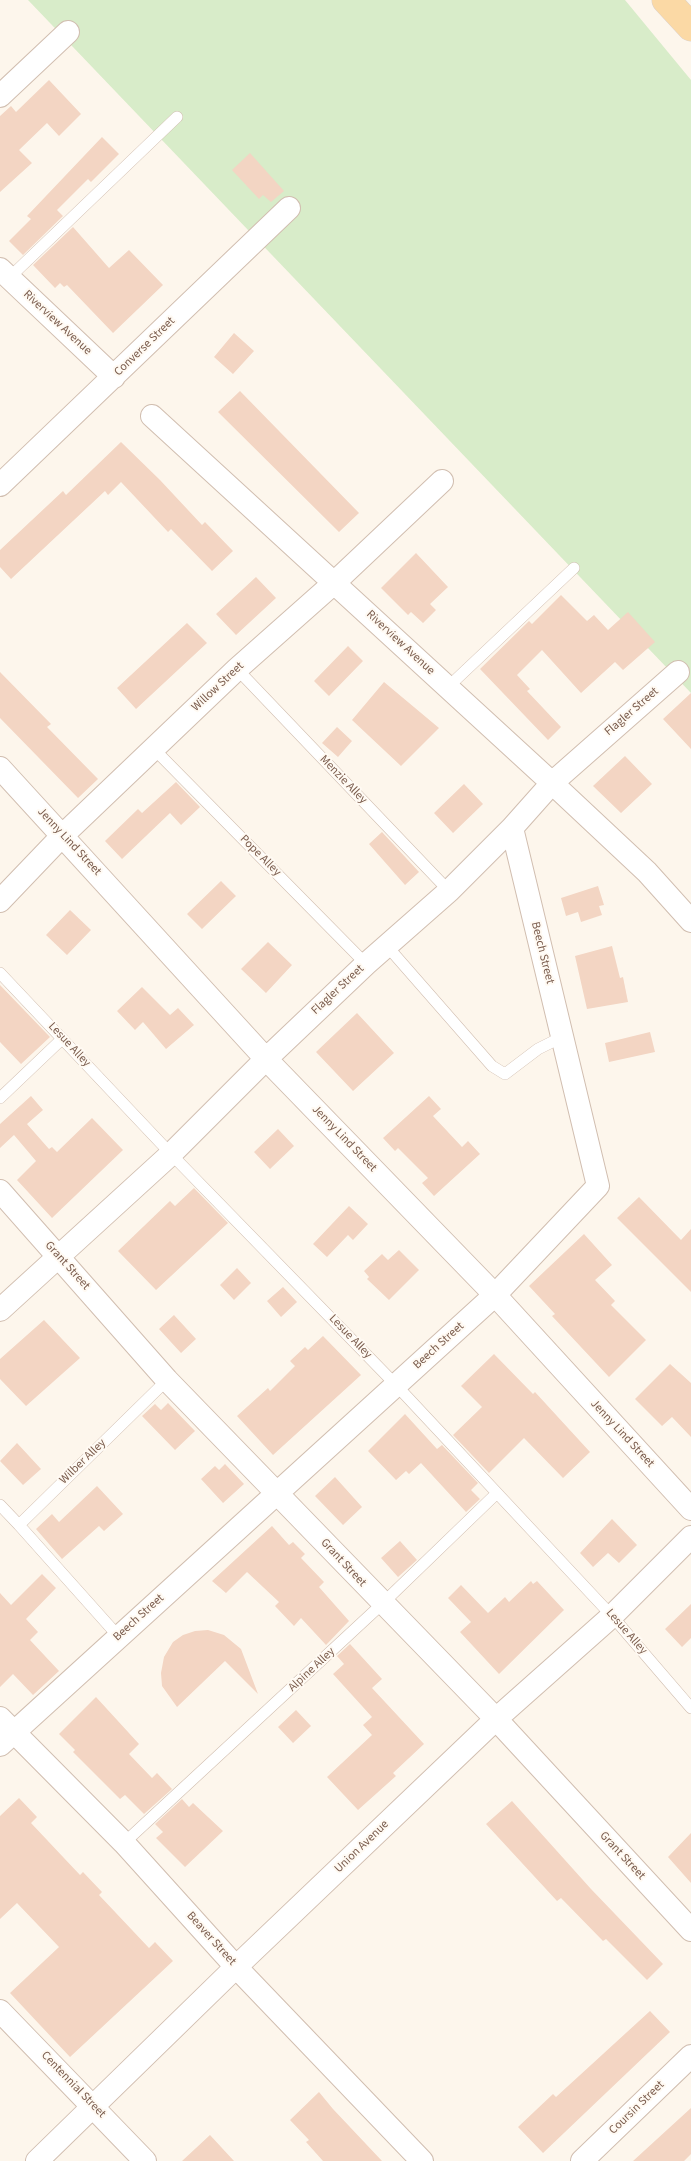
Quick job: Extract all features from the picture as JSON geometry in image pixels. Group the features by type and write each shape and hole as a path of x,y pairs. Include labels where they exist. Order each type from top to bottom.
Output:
{"main road":[{"path":"666,0 691,27"}],"street":[{"path":"0,96 68,32"},
{"name":"Converse Street","path":"0,485 289,208"},
{"name":"Riverview Avenue","path":"5,274 114,377"},
{"name":"Riverview Avenue","path":"152,416 647,872 691,921"},
{"name":"Willow Street","path":"0,901 64,835 237,668 334,583 442,481"},
{"name":"Flagler Street","path":"0,1310 171,1154 266,1059 366,964 449,890 512,828 552,783 678,672"},
{"name":"Jenny Lind Street","path":"0,768 64,835 266,1059 495,1295 691,1509"},
{"name":"Beech Street","path":"4,1732 119,1636 495,1295 598,1186 512,828"},
{"name":"Grant Street","path":"0,1191 168,1380 382,1604 496,1719 691,1930"},
{"name":"Union Avenue","path":"37,2161 236,1966 496,1719 612,1616 691,1537"},
{"name":"Beaver Street","path":"4,1732 124,1843 236,1966 422,2161"},
{"name":"Centennial Street","path":"0,2011 94,2106 145,2161"},
{"name":"Coursin Street","path":"582,2161 691,2056"}],"lane":[{"path":"5,274 178,116"},
{"path":"448,687 574,568"},
{"name":"Menzie Alley","path":"237,668 449,890"},
{"name":"Pope Alley","path":"153,748 366,964"},
{"path":"387,946 492,1066 505,1074 538,1049 562,1037"},
{"name":"Lesue Alley","path":"0,973 171,1154 396,1385 612,1616 691,1708"},
{"path":"0,1098 62,1038"},
{"name":"Wilber Alley","path":"19,1525 168,1380"},
{"name":"Alpine Alley","path":"124,1843 382,1604 497,1493"},
{"path":"0,1505 119,1636"}],"green space":[{"path":"28,0 625,0 691,80 691,693"}],"building":[{"path":"49,80 81,114 59,136 47,123 19,150 32,163 0,192 0,116 11,106 16,112"},
{"path":"102,137 119,154 91,182 88,179 57,210 63,216 23,255 9,241 31,219 27,216"},
{"path":"250,153 284,191 271,202 263,195 259,199 232,170"},
{"path":"73,227 109,268 129,250 163,285 113,333 67,285 64,287 60,283 55,288 33,265"},
{"path":"234,333 254,351 233,374 214,357"},
{"path":"240,391 359,513 339,532 218,412"},
{"path":"121,442 202,525 205,522 233,551 212,571 171,529 168,532 121,482 108,495 105,491 11,579 0,567 0,550 63,491 66,495"},
{"path":"416,553 448,587 430,604 436,610 423,623 411,612 408,615 381,588"},
{"path":"256,577 276,598 236,635 216,614"},
{"path":"561,595 587,621 594,615 608,630 628,612 655,642 623,670 615,662 581,693 542,650 517,675 530,689 527,691 561,727 548,740 480,669 529,621 532,624"},
{"path":"187,623 207,643 136,709 117,688"},
{"path":"348,646 363,661 329,696 314,681"},
{"path":"0,672 51,724 47,727 98,779 78,798 0,718"},
{"path":"384,682 439,728 401,766 352,720"},
{"path":"691,693 691,749 663,719"},
{"path":"337,727 352,741 338,757 322,743"},
{"path":"625,756 652,784 621,813 593,786"},
{"path":"176,782 200,807 181,825 170,813 122,859 105,841 138,809 142,813"},
{"path":"464,784 483,804 453,833 434,813"},
{"path":"382,832 419,872 405,885 369,844"},
{"path":"221,881 236,896 202,929 187,914"},
{"path":"598,886 604,905 599,906 602,915 581,922 578,912 566,916 561,898"},
{"path":"70,910 91,930 67,955 46,935"},
{"path":"268,942 292,965 266,993 241,969"},
{"path":"612,946 620,978 623,977 628,1002 587,1009 575,956"},
{"path":"0,985 50,1037 21,1064 0,1042"},
{"path":"142,987 170,1015 178,1008 194,1025 166,1049 143,1022 135,1030 117,1011"},
{"path":"357,1013 394,1053 353,1091 316,1052"},
{"path":"650,1032 655,1052 609,1062 605,1043"},
{"path":"31,1096 43,1110 27,1124 49,1149 52,1147 57,1152 92,1118 123,1150 52,1218 17,1180 36,1161 14,1135 0,1148 0,1124"},
{"path":"429,1096 441,1109 433,1116 462,1147 468,1141 480,1154 434,1196 422,1183 428,1178 398,1148 395,1151 383,1138"},
{"path":"278,1129 294,1146 270,1169 254,1152"},
{"path":"194,1188 228,1223 156,1290 118,1251 170,1201 175,1206"},
{"path":"639,1197 681,1240 691,1229 691,1292 617,1218"},
{"path":"349,1206 368,1224 353,1240 348,1235 327,1257 313,1244"},
{"path":"584,1234 612,1265 595,1280 615,1301 611,1305 646,1340 609,1377 552,1316 555,1314 529,1286"},
{"path":"399,1250 419,1270 389,1300 367,1279 369,1277 364,1271 382,1254 388,1260"},
{"path":"237,1268 251,1283 234,1300 220,1285"},
{"path":"283,1287 297,1302 281,1317 267,1301"},
{"path":"174,1315 196,1339 181,1353 159,1329"},
{"path":"44,1320 80,1358 26,1406 0,1379 0,1359"},
{"path":"323,1336 361,1375 273,1455 237,1416 268,1388 270,1391 295,1366 290,1361 305,1347 308,1350"},
{"path":"494,1354 533,1394 535,1392 590,1452 563,1478 524,1438 489,1473 453,1435 482,1407 461,1386"},
{"path":"670,1364 691,1383 691,1437 672,1417 662,1426 635,1399"},
{"path":"168,1403 195,1431 175,1450 142,1416 155,1404 161,1410"},
{"path":"405,1414 437,1449 442,1445 478,1483 471,1490 480,1499 466,1512 421,1463 409,1474 406,1471 396,1480 368,1451"},
{"path":"17,1443 41,1469 23,1485 0,1461"},
{"path":"225,1464 244,1484 223,1503 201,1479 215,1466 219,1470"},
{"path":"335,1477 362,1507 343,1525 315,1496"},
{"path":"97,1486 123,1514 104,1531 99,1526 62,1559 36,1529 52,1514 59,1522"},
{"path":"612,1519 637,1545 619,1563 608,1553 593,1567 580,1553"},
{"path":"272,1526 289,1545 293,1542 305,1554 301,1558 324,1582 319,1587 349,1621 326,1645 301,1618 294,1626 275,1606 279,1602 247,1572 226,1593 212,1581"},
{"path":"400,1541 417,1560 398,1577 381,1558"},
{"path":"42,1574 56,1588 26,1619 38,1632 30,1640 59,1671 33,1695 13,1674 0,1687 0,1593 11,1605"},
{"path":"531,1581 533,1584 537,1581 564,1610 499,1674 460,1632 471,1622 448,1598 461,1585 488,1613 505,1597 509,1602"},
{"path":"691,1604 691,1638 682,1647 665,1629"},
{"path":"208,1630 224,1635 241,1649 258,1694 225,1661 177,1707 162,1686 161,1673 164,1657 173,1642 183,1635 195,1631"},
{"path":"350,1644 382,1679 372,1688 424,1744 393,1773 396,1776 358,1810 327,1777 372,1735 363,1725 372,1717 333,1674 344,1664 337,1656"},
{"path":"96,1697 139,1744 129,1754 152,1778 157,1773 172,1789 144,1814 125,1795 120,1799 73,1752 75,1750 59,1734"},
{"path":"296,1710 311,1726 293,1743 278,1727"},
{"path":"19,1798 37,1817 31,1823 80,1875 83,1872 102,1892 99,1895 149,1948 155,1942 173,1961 70,2057 10,1993 59,1947 17,1903 0,1919 0,1816"},
{"path":"182,1799 189,1807 193,1803 223,1831 185,1867 156,1838 163,1832 155,1824"},
{"path":"512,1801 591,1889 663,1964 647,1980 606,1939 603,1941 561,1898 557,1901 486,1824"},
{"path":"691,1833 691,1883 668,1857"},
{"path":"650,2011 670,2032 543,2153 518,2127 553,2094 556,2097"},
{"path":"319,2092 382,2161 323,2161 306,2142 309,2140 290,2120"},
{"path":"691,2108 691,2154 684,2161 633,2161"},
{"path":"210,2135 234,2161 182,2161"}]}
